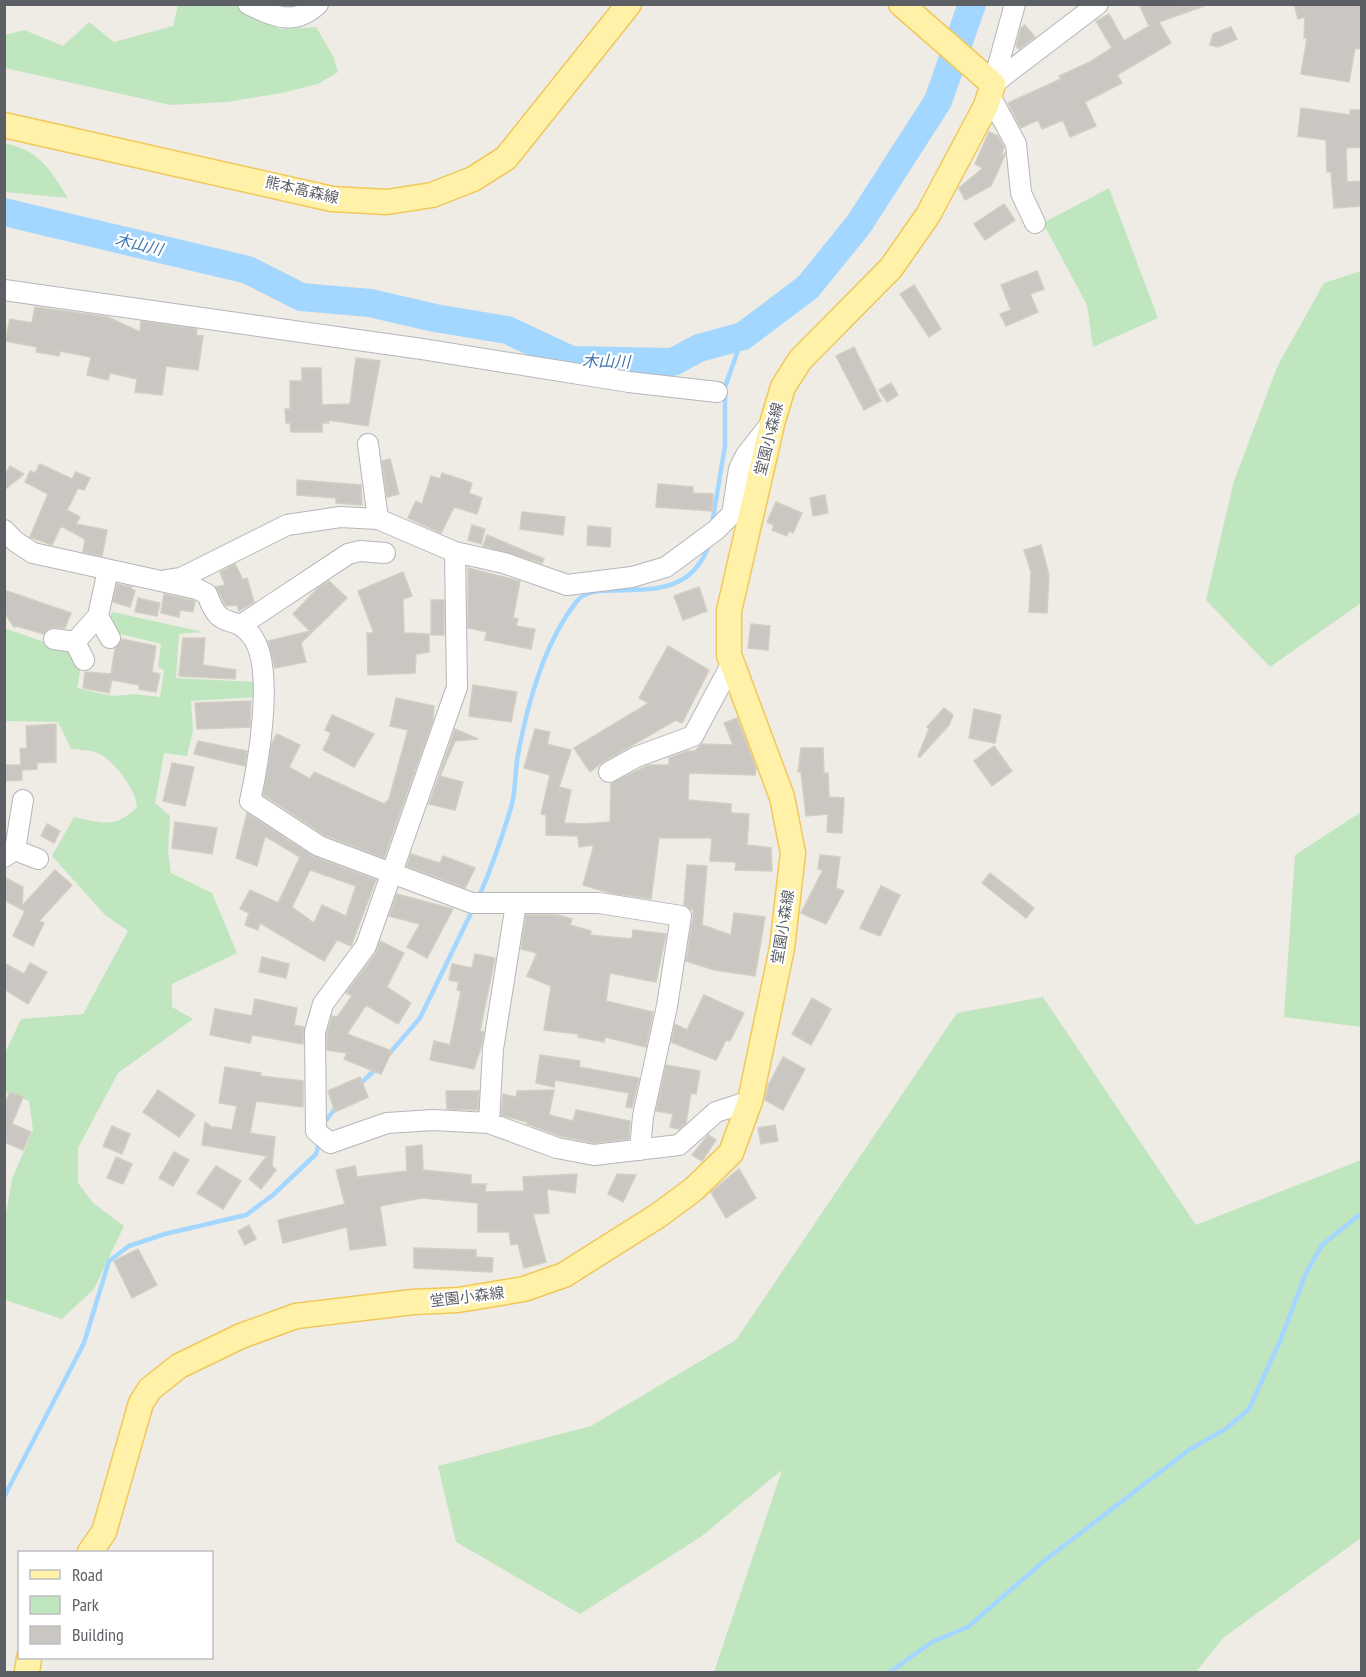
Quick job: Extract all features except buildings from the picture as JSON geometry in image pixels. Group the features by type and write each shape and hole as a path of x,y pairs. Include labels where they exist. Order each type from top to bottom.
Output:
{"main road":[{"name":"熊本高森線","path":"4,125 203,167 332,199 387,202 432,195 473,179 506,158 629,4"},
{"path":"901,4 964,58 992,90"},
{"name":"堂園小森線","path":"91,1551 104,1532 141,1403 150,1389 179,1366 241,1336 297,1316 413,1302 458,1300 524,1289 564,1275 659,1215 717,1168 731,1153 750,1101 782,948 793,853 782,798 729,655 729,611 773,420 783,387 800,360 891,268 928,215 992,90"}],"street":[{"path":"248,4 269,14 293,18 308,14 318,4"},
{"path":"1016,4 992,90 1016,144 1021,193 1035,224"},
{"path":"992,90 1098,4"},
{"path":"4,290 422,349 629,382 717,392"},
{"path":"164,581 181,578 287,525 340,517 378,519 455,552 504,563 567,585 632,577 666,567 716,530 732,514 739,469 746,455 773,420"},
{"path":"368,444 378,519"},
{"path":"4,530 16,542 33,553 197,589 207,594 213,614 241,625 253,637 264,676 259,761 250,801 319,846 472,903 599,903 681,916 667,1006 643,1116 640,1150"},
{"path":"241,625 348,554 360,551 385,553"},
{"path":"455,552 457,687 366,946 323,1004 315,1032 316,1131 330,1143 387,1123 434,1120 489,1123 566,1150 594,1155 680,1144 716,1112 750,1101"},
{"path":"75,642 98,616 108,570"},
{"path":"98,616 110,638"},
{"path":"54,639 75,642"},
{"path":"75,642 84,660"},
{"path":"609,772 636,757 693,736 732,663"},
{"path":"23,800 10,853 38,859"},
{"path":"489,1123 493,1049 516,904"}],"green space":[{"path":"234,4 280,29 316,27 333,56 338,72 318,84 282,93 227,102 171,105 5,68 5,35 24,30 63,46 89,22 114,42 173,26 178,5"},
{"path":"4,143 26,150 42,162 68,198 5,192"},
{"path":"1109,188 1158,318 1093,347 1087,305 1043,223"},
{"path":"1361,271 1361,603 1270,667 1206,600 1234,481 1278,365 1324,283"},
{"path":"113,612 203,632 179,634 176,678 256,682 256,697 191,701 193,731 187,756 164,753 155,803 170,816 168,851 171,873 212,893 237,953 172,984 172,1007 193,1019 118,1073 78,1148 78,1183 93,1203 124,1226 94,1289 62,1319 5,1300 5,1219 12,1179 33,1130 29,1101 5,1092 5,1053 21,1019 83,1014 128,931 105,915 52,856 74,817 101,822 115,821 122,819 137,807 133,792 116,767 95,752 71,749 58,722 5,721 4,628 70,651 81,666 77,688 113,696 135,694 160,697 164,670 158,667 161,644 120,634 108,619"},
{"path":"1361,812 1361,1027 1284,1017 1295,855"},
{"path":"1043,997 1196,1225 1361,1160 1361,1538 1223,1638 1196,1672 714,1672 782,1470 702,1536 580,1614 456,1542 438,1466 591,1426 736,1340 957,1013"}],"waterway":[{"name":"木山川","path":"4,212 248,270 301,297 370,303 435,318 507,330 571,360 673,362 699,348 743,336 808,287 859,224 938,101 972,4"},
{"path":"712,524 725,446 725,387 743,336"},
{"path":"478,899 497,852 512,804 518,754 532,694 546,654 565,618 577,601 588,594 662,587 681,580 697,567 709,544"},
{"path":"389,1054 420,1018 473,909"},
{"path":"358,1086 378,1067"},
{"path":"324,1123 337,1106"},
{"path":"4,1497 84,1343 109,1261 129,1246 165,1234 246,1215 273,1195 316,1154 320,1140"},
{"path":"890,1672 932,1642 968,1627 1044,1561 1189,1450 1227,1428 1249,1409 1280,1341 1306,1273 1322,1245 1362,1213"}]}
